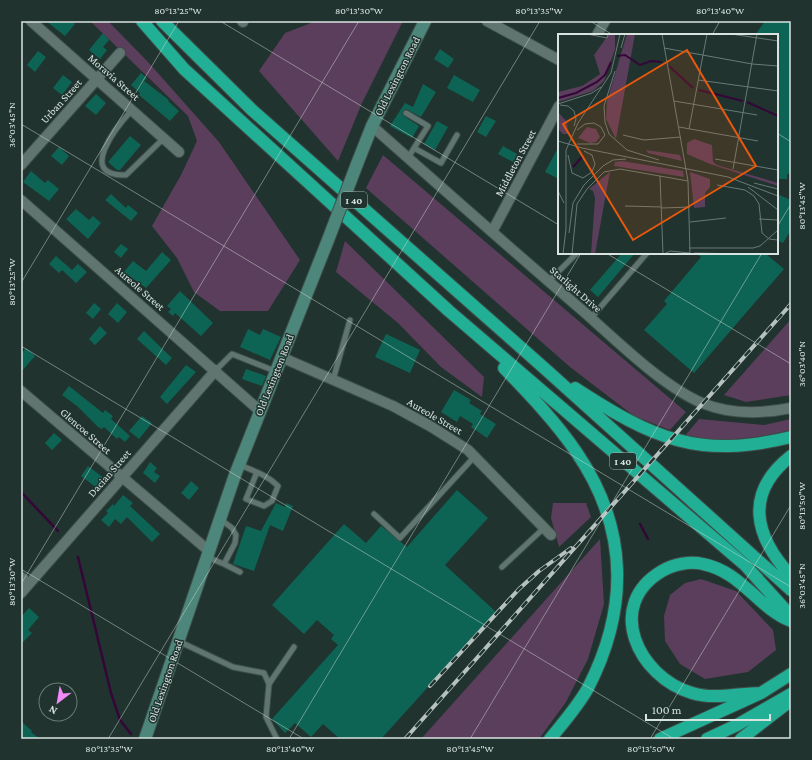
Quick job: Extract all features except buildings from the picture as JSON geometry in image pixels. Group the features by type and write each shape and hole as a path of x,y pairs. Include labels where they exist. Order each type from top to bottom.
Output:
{"highway":[{"name":"I 40","path":"142,21 184,68 449,311 745,565 791,616"},
{"name":"I 40","path":"165,24 252,110 543,367 791,590"},
{"path":"449,311 538,403 577,453 596,486 611,521 617,550 618,581 613,619 603,651 587,688 550,739"},
{"path":"543,367 637,426 673,440 705,446 739,446 791,437"},
{"path":"791,456 771,475 765,485 761,496 759,518 761,529 767,543 777,560 791,576"},
{"path":"761,693 704,696 679,688 659,675 646,661 634,638 632,620 638,596 649,581 667,568 688,563 702,564 731,575 779,617 791,621"},
{"path":"660,739 761,693 791,674"},
{"path":"707,739 791,694"},
{"path":"741,739 791,701"}],"main road":[{"name":"Old Lexington Road","path":"145,739 239,464 275,371 372,126 425,21"}],"street":[{"name":"Moravia Street","path":"31,21 98,78 180,152"},
{"path":"487,21 558,59"},
{"path":"598,34 605,21"},
{"name":"Urban Street","path":"21,165 120,53"},
{"name":"Middleton Street","path":"492,232 558,108"},
{"name":"Starlight Drive","path":"372,126 591,318 681,392 703,404 738,412 753,413 791,408"},
{"name":"Aureole Street","path":"21,200 260,410"},
{"name":"Aureole Street","path":"281,357 392,406 424,422 468,450 547,532"},
{"name":"Dacian Street","path":"21,593 25,580 122,477 216,370"},
{"name":"Glencoe Street","path":"21,391 122,477 208,554"}],"lane":[{"path":"132,110 102,151 101,160 103,167 108,173 115,176 126,175 164,138"},
{"path":"406,113 428,126 408,158"},
{"path":"414,148 441,163 457,135"},
{"path":"549,281 576,254"},
{"path":"591,318 646,254"},
{"path":"333,380 350,320"},
{"path":"216,370 232,354 275,371"},
{"path":"374,514 400,538 475,456"},
{"path":"239,464 257,472 269,478 278,486 272,501 264,506 246,498 257,472"},
{"path":"220,519 232,528 236,535 235,543 224,564"},
{"path":"502,567 547,532"},
{"path":"208,554 240,572"},
{"path":"178,641 234,667 264,673 269,684"},
{"path":"277,739 266,717 269,684 294,647"}],"shaded area":[{"path":"90,21 108,21 149,63 219,142 300,260 268,311 220,311 194,292 177,258 152,226 181,175 197,141 188,116"},
{"path":"316,21 403,21 362,103 338,161 259,71 285,33"},
{"path":"383,155 686,412 670,430 634,416 570,367 366,188"},
{"path":"345,241 484,377 482,397 441,367 398,323 336,272"},
{"path":"791,319 791,395 746,402 724,395"},
{"path":"699,419 764,425 791,419 791,430 764,436 738,439 698,439 684,437"},
{"path":"553,503 586,503 591,517 559,547 551,518"},
{"path":"600,539 604,604 588,659 566,702 539,739 421,739"},
{"path":"701,579 736,591 773,630 776,650 748,672 705,679 680,664 665,641 664,616 670,595 685,583"}],"waterway":[{"path":"21,492 58,531"},
{"path":"640,524 648,539"},
{"path":"78,557 111,693 120,720 131,734"}],"railway":[{"path":"405,739 791,304"},
{"path":"430,686 519,589 539,571 571,548"}]}
